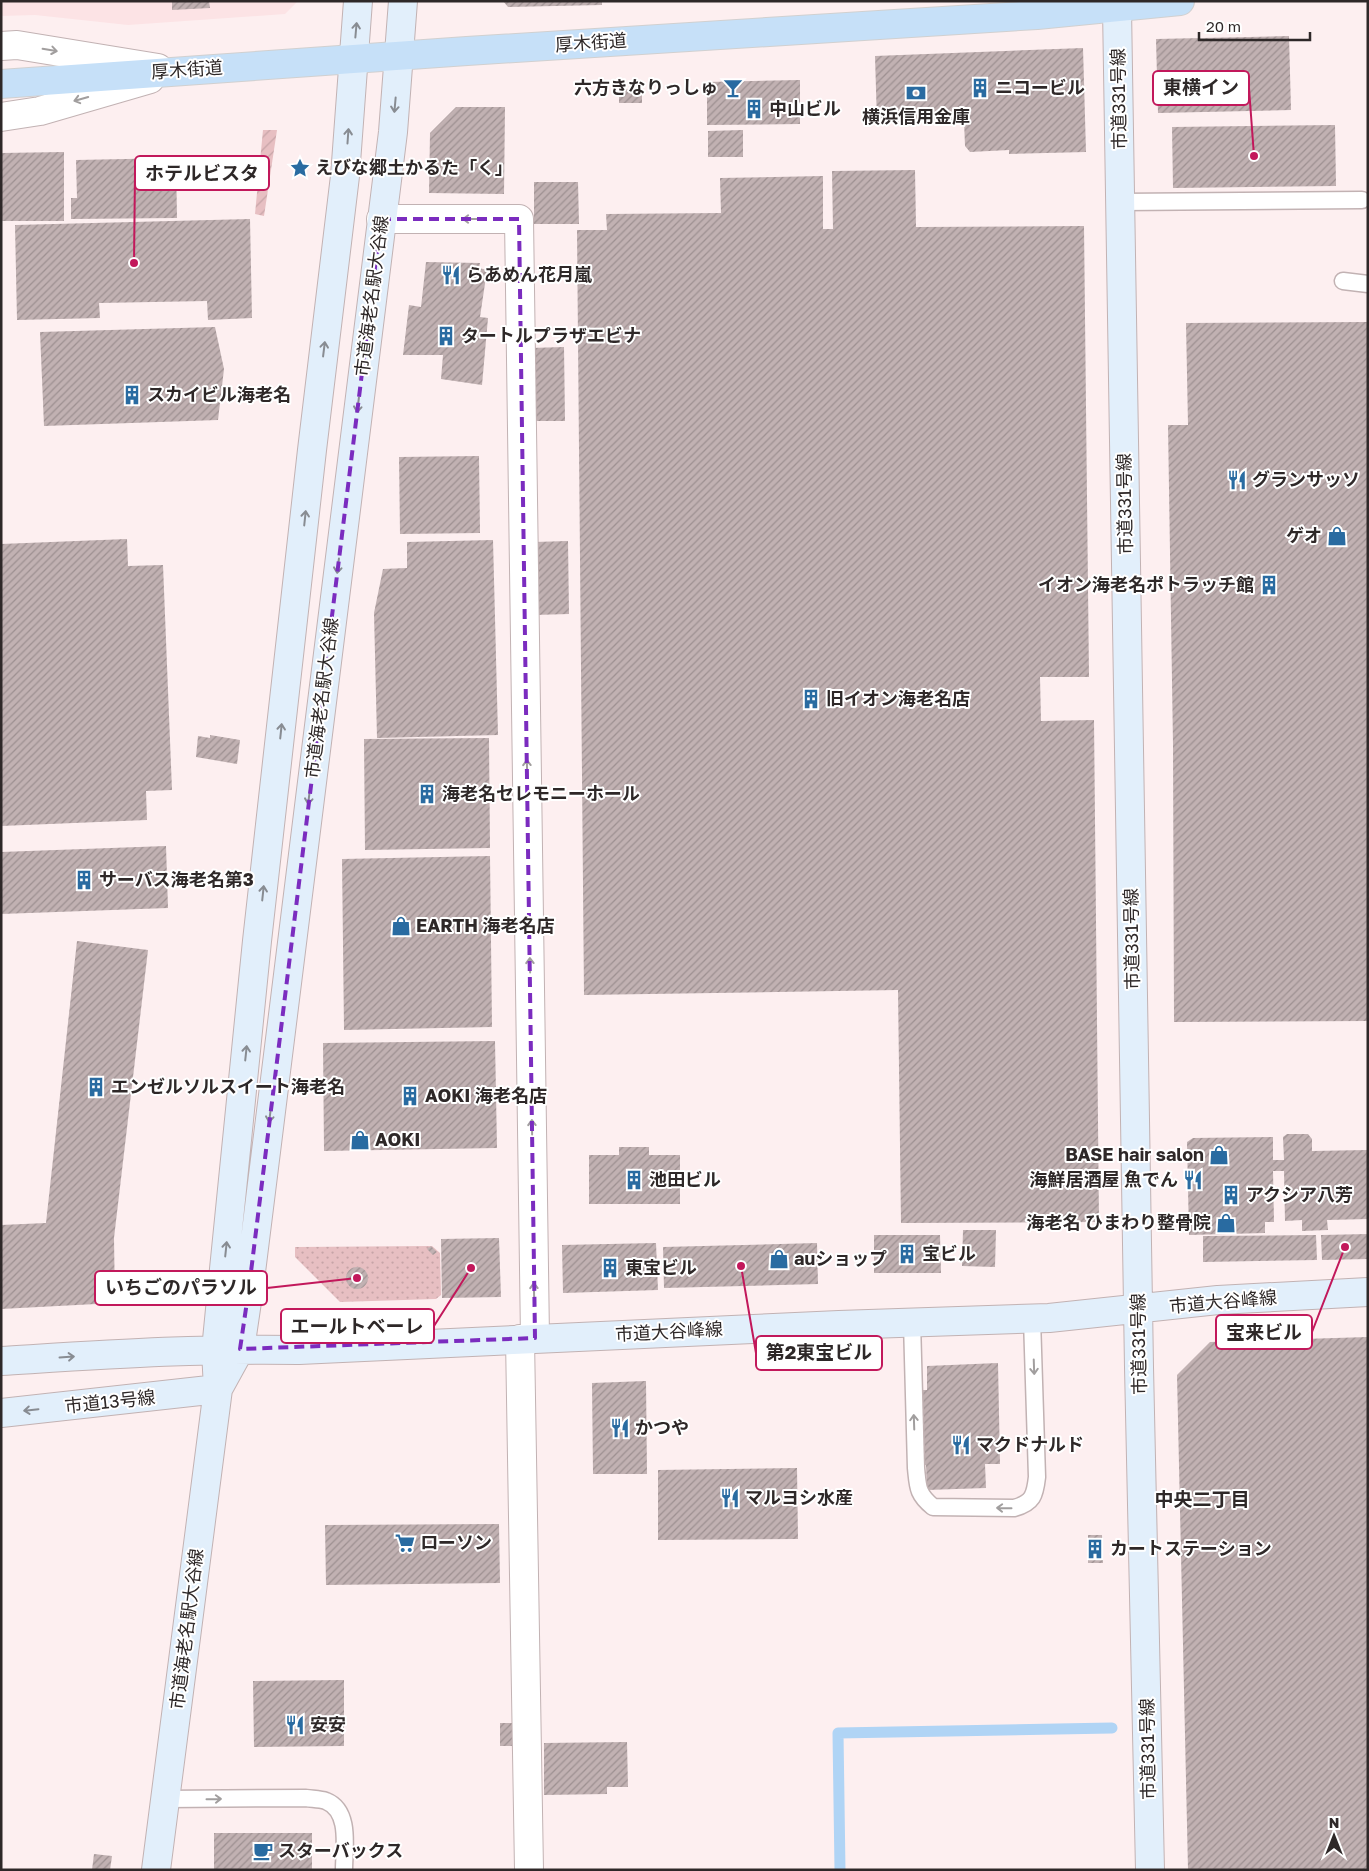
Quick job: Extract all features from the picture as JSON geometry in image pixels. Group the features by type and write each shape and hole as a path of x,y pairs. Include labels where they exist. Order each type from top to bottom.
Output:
{"main road":[{"name":"厚木街道","path":"1,84 1037,15 1180,1"}],"street":[{"name":"市道海老名駅大谷線","path":"228,1350 257,941 345,176 358,1"},
{"name":"市道海老名駅大谷線","path":"156,1870 218,1389 228,1350 249,1288 393,132 403,1"},
{"name":"市道331号線","path":"1124,5 1121,202 1150,1870"},
{"path":"1,46 17,45 178,71"},
{"path":"1,117 40,111 178,71"},
{"path":"381,219 519,219 529,1870"},
{"name":"市道大谷峰線","path":"228,1350 299,1350 912,1322 1032,1319 1218,1300 1368,1292"},
{"path":"1,1361 143,1352 228,1350"},
{"name":"市道13号線","path":"1,1413 218,1389"}],"lane":[{"path":"1121,202 1362,200"},
{"path":"1343,282 1368,284"},
{"path":"912,1322 915,1450 918,1491 924,1500 933,1507 1014,1508 1024,1506 1031,1500 1035,1491 1037,1477 1032,1319"},
{"path":"165,1799 306,1798 325,1801 337,1810 342,1819 344,1870"}],"highlighted area":[{"path":"381,219 519,219 535,1338 240,1349 249,1288"}],"shaded area":[{"path":"1,1 298,1 285,14 128,25 35,15 1,16"},
{"path":"263,130 277,130 264,216 255,214"},
{"path":"432,1246 440,1253 441,1295 436,1299 340,1302 295,1257 295,1247"}],"building":[{"path":"172,1 209,1 210,8 172,10"},
{"path":"503,1 602,1 602,5 508,7"},
{"path":"1289,36 1291,110 1158,113 1156,39"},
{"name":"ニコービル","path":"1083,48 1086,152 1009,154 1009,150 970,152 965,146 964,120 877,123 875,56"},
{"name":"中山ビル","path":"800,80 800,124 707,125 707,82"},
{"path":"619,89 642,89 642,103 619,103"},
{"path":"456,107 505,107 504,194 429,193 430,133"},
{"path":"1335,125 1336,186 1173,188 1172,127"},
{"path":"743,130 743,157 708,157 708,131"},
{"path":"64,152 64,221 1,221 1,153"},
{"path":"176,158 177,218 71,219 71,198 77,198 76,160"},
{"name":"旧イオン海老名店","path":"915,170 916,227 1084,226 1089,677 1040,677 1041,721 1094,720 1099,1222 901,1223 898,990 584,995 577,230 607,230 606,214 721,213 720,178 823,176 823,229 833,229 832,171"},
{"path":"534,182 578,182 579,224 534,224"},
{"path":"250,219 252,318 208,320 207,301 99,303 100,318 17,320 15,225"},
{"name":"タートルプラザエビナ","path":"426,262 480,263 479,268 487,270 480,317 488,318 482,385 441,379 443,355 403,355 409,305 421,307"},
{"name":"イオン海老名ポトラッチ館","path":"1368,322 1368,1021 1174,1022 1173,744 1168,425 1188,425 1186,323"},
{"name":"スカイビル海老名","path":"215,327 224,369 218,420 44,426 40,332"},
{"path":"564,347 565,421 530,421 530,348"},
{"path":"479,456 480,533 400,534 399,457"},
{"path":"127,539 128,566 163,565 172,790 146,791 147,820 1,826 1,544"},
{"path":"493,540 498,735 377,738 374,613 383,569 407,568 407,542"},
{"path":"568,541 569,614 534,615 534,542"},
{"path":"210,735 240,740 237,764 196,757 198,736 210,738"},
{"name":"海老名セレモニーホール","path":"489,738 490,848 365,850 364,739"},
{"name":"サーバス海老名第3","path":"166,846 168,908 1,914 1,852"},
{"path":"490,856 492,1027 344,1030 342,859"},
{"name":"エンゼルソルスイート海老名","path":"77,941 148,950 114,1238 115,1303 1,1309 1,1225 46,1223"},
{"name":"AOKI 海老名店","path":"495,1041 497,1148 324,1151 323,1043"},
{"name":"アクシア八芳","path":"1287,1134 1308,1134 1312,1139 1312,1151 1368,1150 1368,1219 1327,1220 1328,1230 1302,1231 1302,1220 1285,1221 1284,1171 1273,1171 1274,1222 1265,1222 1265,1233 1189,1235 1187,1142 1193,1138 1273,1137 1273,1160 1284,1160 1283,1137"},
{"name":"池田ビル","path":"619,1147 649,1147 649,1155 680,1155 680,1204 589,1204 589,1155 619,1155"},
{"path":"963,1230 996,1230 995,1267 962,1266"},
{"path":"1368,1234 1368,1259 1322,1260 1321,1235"},
{"name":"宝ビル","path":"874,1235 940,1235 941,1273 874,1273"},
{"path":"1316,1235 1317,1260 1203,1262 1203,1236"},
{"path":"499,1238 501,1297 442,1298 441,1239"},
{"name":"東宝ビル","path":"656,1243 658,1290 563,1293 562,1245"},
{"path":"817,1243 818,1284 664,1288 663,1247"},
{"path":"431,1246 437,1252 433,1255 427,1249"},
{"path":"357,1267 365,1270 368,1278 365,1286 357,1289 349,1286 346,1278 349,1270"},
{"path":"1368,1337 1368,1870 1188,1870 1177,1375 1210,1342"},
{"name":"マクドナルド","path":"998,1363 1000,1464 985,1464 986,1488 927,1490 926,1465 923,1465 921,1390 927,1390 927,1366"},
{"path":"646,1381 647,1474 593,1474 592,1383"},
{"path":"797,1468 798,1539 658,1540 658,1470"},
{"path":"499,1524 500,1583 326,1585 325,1525"},
{"name":"カートステーション","path":"1088,1535 1102,1535 1103,1563 1088,1563"},
{"path":"344,1680 344,1746 254,1747 253,1681"},
{"path":"500,1723 518,1723 518,1746 500,1746"},
{"path":"627,1742 628,1787 607,1787 607,1794 544,1795 544,1743"},
{"name":"スターバックス","path":"214,1833 312,1833 312,1870 214,1870"},
{"path":"94,1854 112,1856 110,1870 92,1870"}],"waterway":[{"path":"840,1870 838,1733 1112,1728"}],"place":[{"name":"六方きなりっしゅ","path":"733,88"},
{"name":"ニコービル","path":"980,88"},
{"name":"横浜信用金庫","path":"916,93"},
{"name":"中山ビル","path":"754,109"},
{"name":"東横イン","path":"1254,156"},
{"name":"えびな郷土かるた「く」","path":"300,168"},
{"name":"ホテルビスタ","path":"134,263"},
{"name":"らあめん花月嵐","path":"451,275"},
{"name":"タートルプラザエビナ","path":"446,336"},
{"name":"スカイビル海老名","path":"132,395"},
{"name":"グランサッソ","path":"1237,480"},
{"name":"ゲオ","path":"1337,536"},
{"name":"イオン海老名ポトラッチ館","path":"1269,585"},
{"name":"旧イオン海老名店","path":"811,699"},
{"name":"海老名セレモニーホール","path":"427,794"},
{"name":"サーバス海老名第3","path":"84,880"},
{"name":"EARTH 海老名店","path":"401,926"},
{"name":"エンゼルソルスイート海老名","path":"96,1087"},
{"name":"AOKI 海老名店","path":"410,1096"},
{"name":"AOKI","path":"360,1140"},
{"name":"BASE hair salon","path":"1219,1155"},
{"name":"池田ビル","path":"634,1180"},
{"name":"海鮮居酒屋 魚でん","path":"1193,1180"},
{"name":"アクシア八芳","path":"1231,1195"},
{"name":"海老名 ひまわり整骨院","path":"1226,1223"},
{"name":"宝来ビル","path":"1345,1247"},
{"name":"宝ビル","path":"907,1254"},
{"name":"auショップ","path":"779,1259"},
{"name":"第2東宝ビル","path":"741,1266"},
{"name":"エールトベーレ","path":"471,1268"},
{"name":"東宝ビル","path":"610,1268"},
{"name":"いちごのパラソル","path":"357,1278"},
{"name":"かつや","path":"620,1428"},
{"name":"マクドナルド","path":"961,1445"},
{"name":"マルヨシ水産","path":"730,1498"},
{"name":"ローソン","path":"405,1543"},
{"name":"カートステーション","path":"1095,1549"},
{"name":"安安","path":"295,1725"},
{"name":"スターバックス","path":"263,1851"}],"district":[{"name":"中央二丁目","path":"1202,1499"}]}
